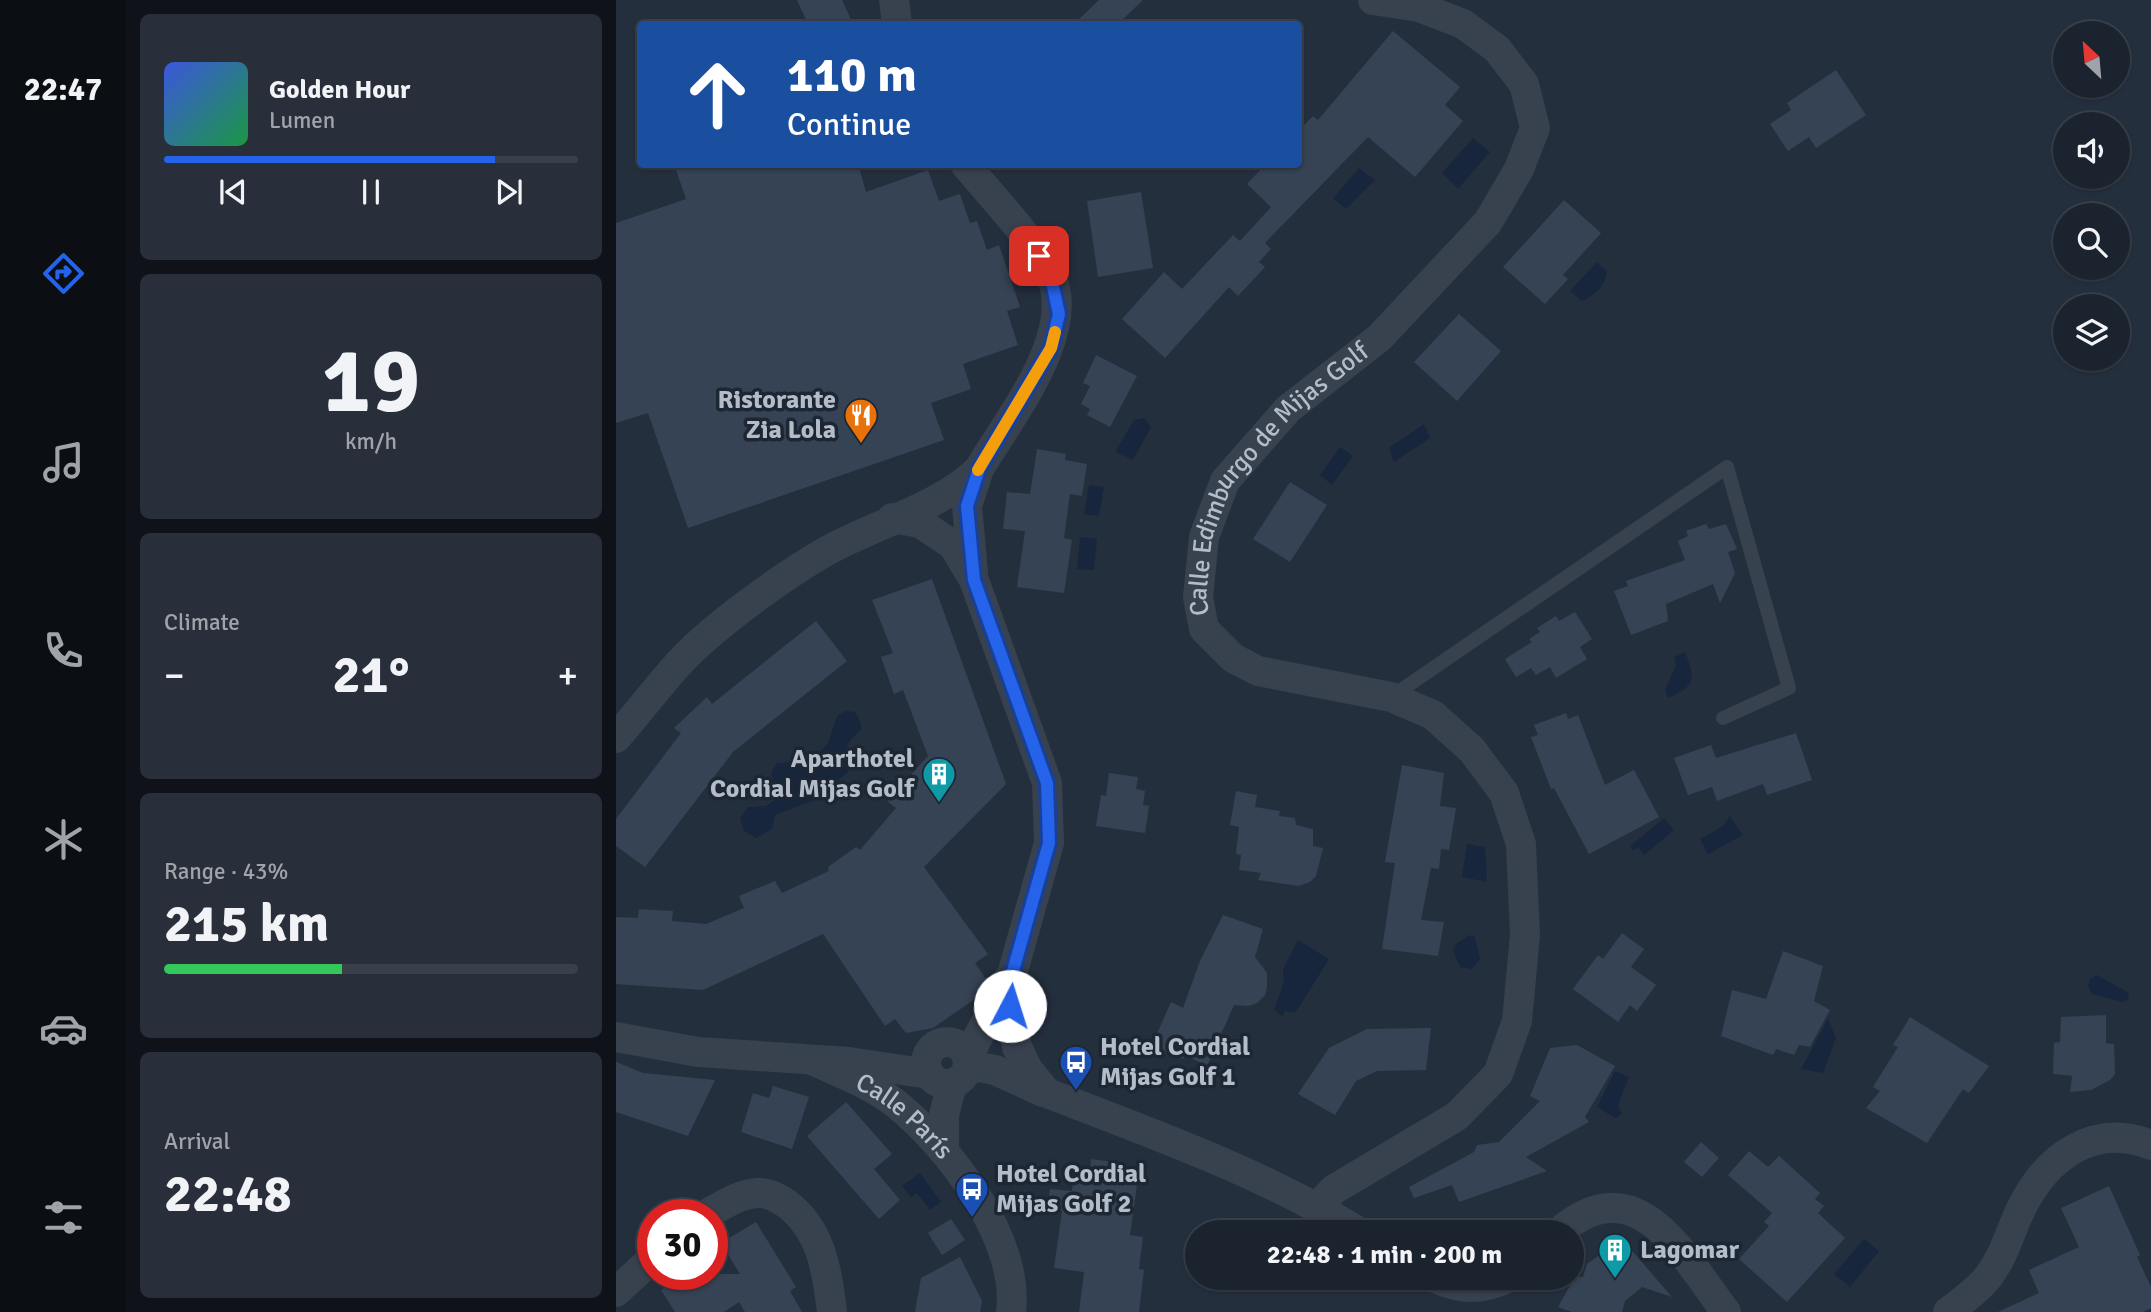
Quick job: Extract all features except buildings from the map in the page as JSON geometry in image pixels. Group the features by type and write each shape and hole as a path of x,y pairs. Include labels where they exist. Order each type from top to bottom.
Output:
{"street":[{"path":"894,0 897,21"},
{"name":"Calle Edimburgo de Mijas Golf","path":"1318,1207 1333,1190 1457,1116 1498,1074 1517,1021 1525,935 1521,844 1504,793 1472,750 1433,715 1391,697 1258,671 1233,658 1204,629 1198,597 1204,537 1225,481 1288,409 1379,338 1488,222 1518,169 1535,128 1524,84 1497,49 1452,20 1419,7 1373,0"},
{"path":"968,168 1027,239 1050,273 1059,314 1051,348 979,469 967,506 974,580"},
{"path":"616,738 683,659 757,598 823,553 938,497 968,480 979,469"},
{"path":"892,518 920,523 953,545 974,580 1047,783 1049,843 1013,971 1010,1006 1017,1047 1027,1068 1047,1093"},
{"path":"947,1151 928,1115 928,1089 950,1072 1013,971"},
{"path":"616,1037 698,1052 950,1072 995,1070 1318,1207 1339,1220"},
{"name":"Calle París","path":"814,1061 860,1082 894,1103 947,1151 985,1212 997,1239 1013,1287 1011,1312"},
{"path":"1948,1312 1988,1277 2022,1206 2049,1167 2065,1152 2084,1142 2103,1137 2151,1145"},
{"path":"728,1203 759,1192 776,1196 797,1212 813,1232 826,1264 832,1312"},
{"path":"1578,1220 1592,1211 1617,1207 1642,1213 1664,1230 1726,1312"},
{"path":"616,1292 637,1273"}],"lane":[{"path":"1391,697 1727,467 1789,688 1723,718"}],"water":[{"path":"1473,138 1490,152 1458,189 1442,173"},
{"path":"1359,168 1375,180 1346,209 1333,198"},
{"path":"1597,262 1607,271 1604,282 1595,293 1582,301 1570,291"},
{"path":"1144,418 1151,427 1133,460 1115,452 1134,420"},
{"path":"1424,424 1430,438 1394,462 1389,448"},
{"path":"1340,447 1353,456 1332,485 1320,475"},
{"path":"1089,485 1104,487 1099,516 1084,514"},
{"path":"1080,537 1097,539 1094,570 1077,569"},
{"path":"1685,652 1691,669 1691,681 1684,690 1668,698 1665,690 1676,665 1674,657"},
{"path":"845,711 855,712 861,723 861,730 848,744 848,772 815,800 775,815 772,829 756,838 744,831 740,818 748,807 766,806 779,797 771,774 777,763 812,761 828,743 837,716"},
{"path":"1730,816 1743,835 1708,854 1700,839 1722,827"},
{"path":"1664,818 1674,830 1644,855 1638,847 1633,851 1630,846"},
{"path":"1467,844 1485,847 1487,882 1462,877"},
{"path":"1469,935 1475,937 1480,959 1472,969 1460,967 1453,950 1456,944"},
{"path":"1298,940 1329,959 1296,1012 1284,1011 1283,1017 1274,1010 1284,982 1283,969"},
{"path":"2097,975 2129,993 2128,1000 2122,1002 2092,994 2088,986 2090,979"},
{"path":"1828,1019 1836,1038 1823,1073 1801,1069"},
{"path":"1615,1071 1629,1077 1618,1105 1622,1114 1615,1118 1597,1107"},
{"path":"920,1173 941,1202 930,1210 917,1193 911,1197 902,1186"},
{"path":"1864,1239 1879,1251 1850,1287 1834,1274"}],"slow traffic":[{"path":"978,470 1051,348 1055,332"}],"place":[{"name":"Ristorante Zia Lola","path":"861,445"},
{"name":"Aparthotel Cordial Mijas Golf","path":"939,804"},
{"name":"Hotel Cordial Mijas Golf 1","path":"1076,1092"},
{"name":"Hotel Cordial Mijas Golf 2","path":"972,1219"},
{"name":"Lagomar","path":"1615,1280"}],"route":[{"path":"1010,1006 1013,971 1049,843 1047,783 974,580 967,506 970,489 979,469 1051,348 1059,314 1050,273 1039,256"}]}
